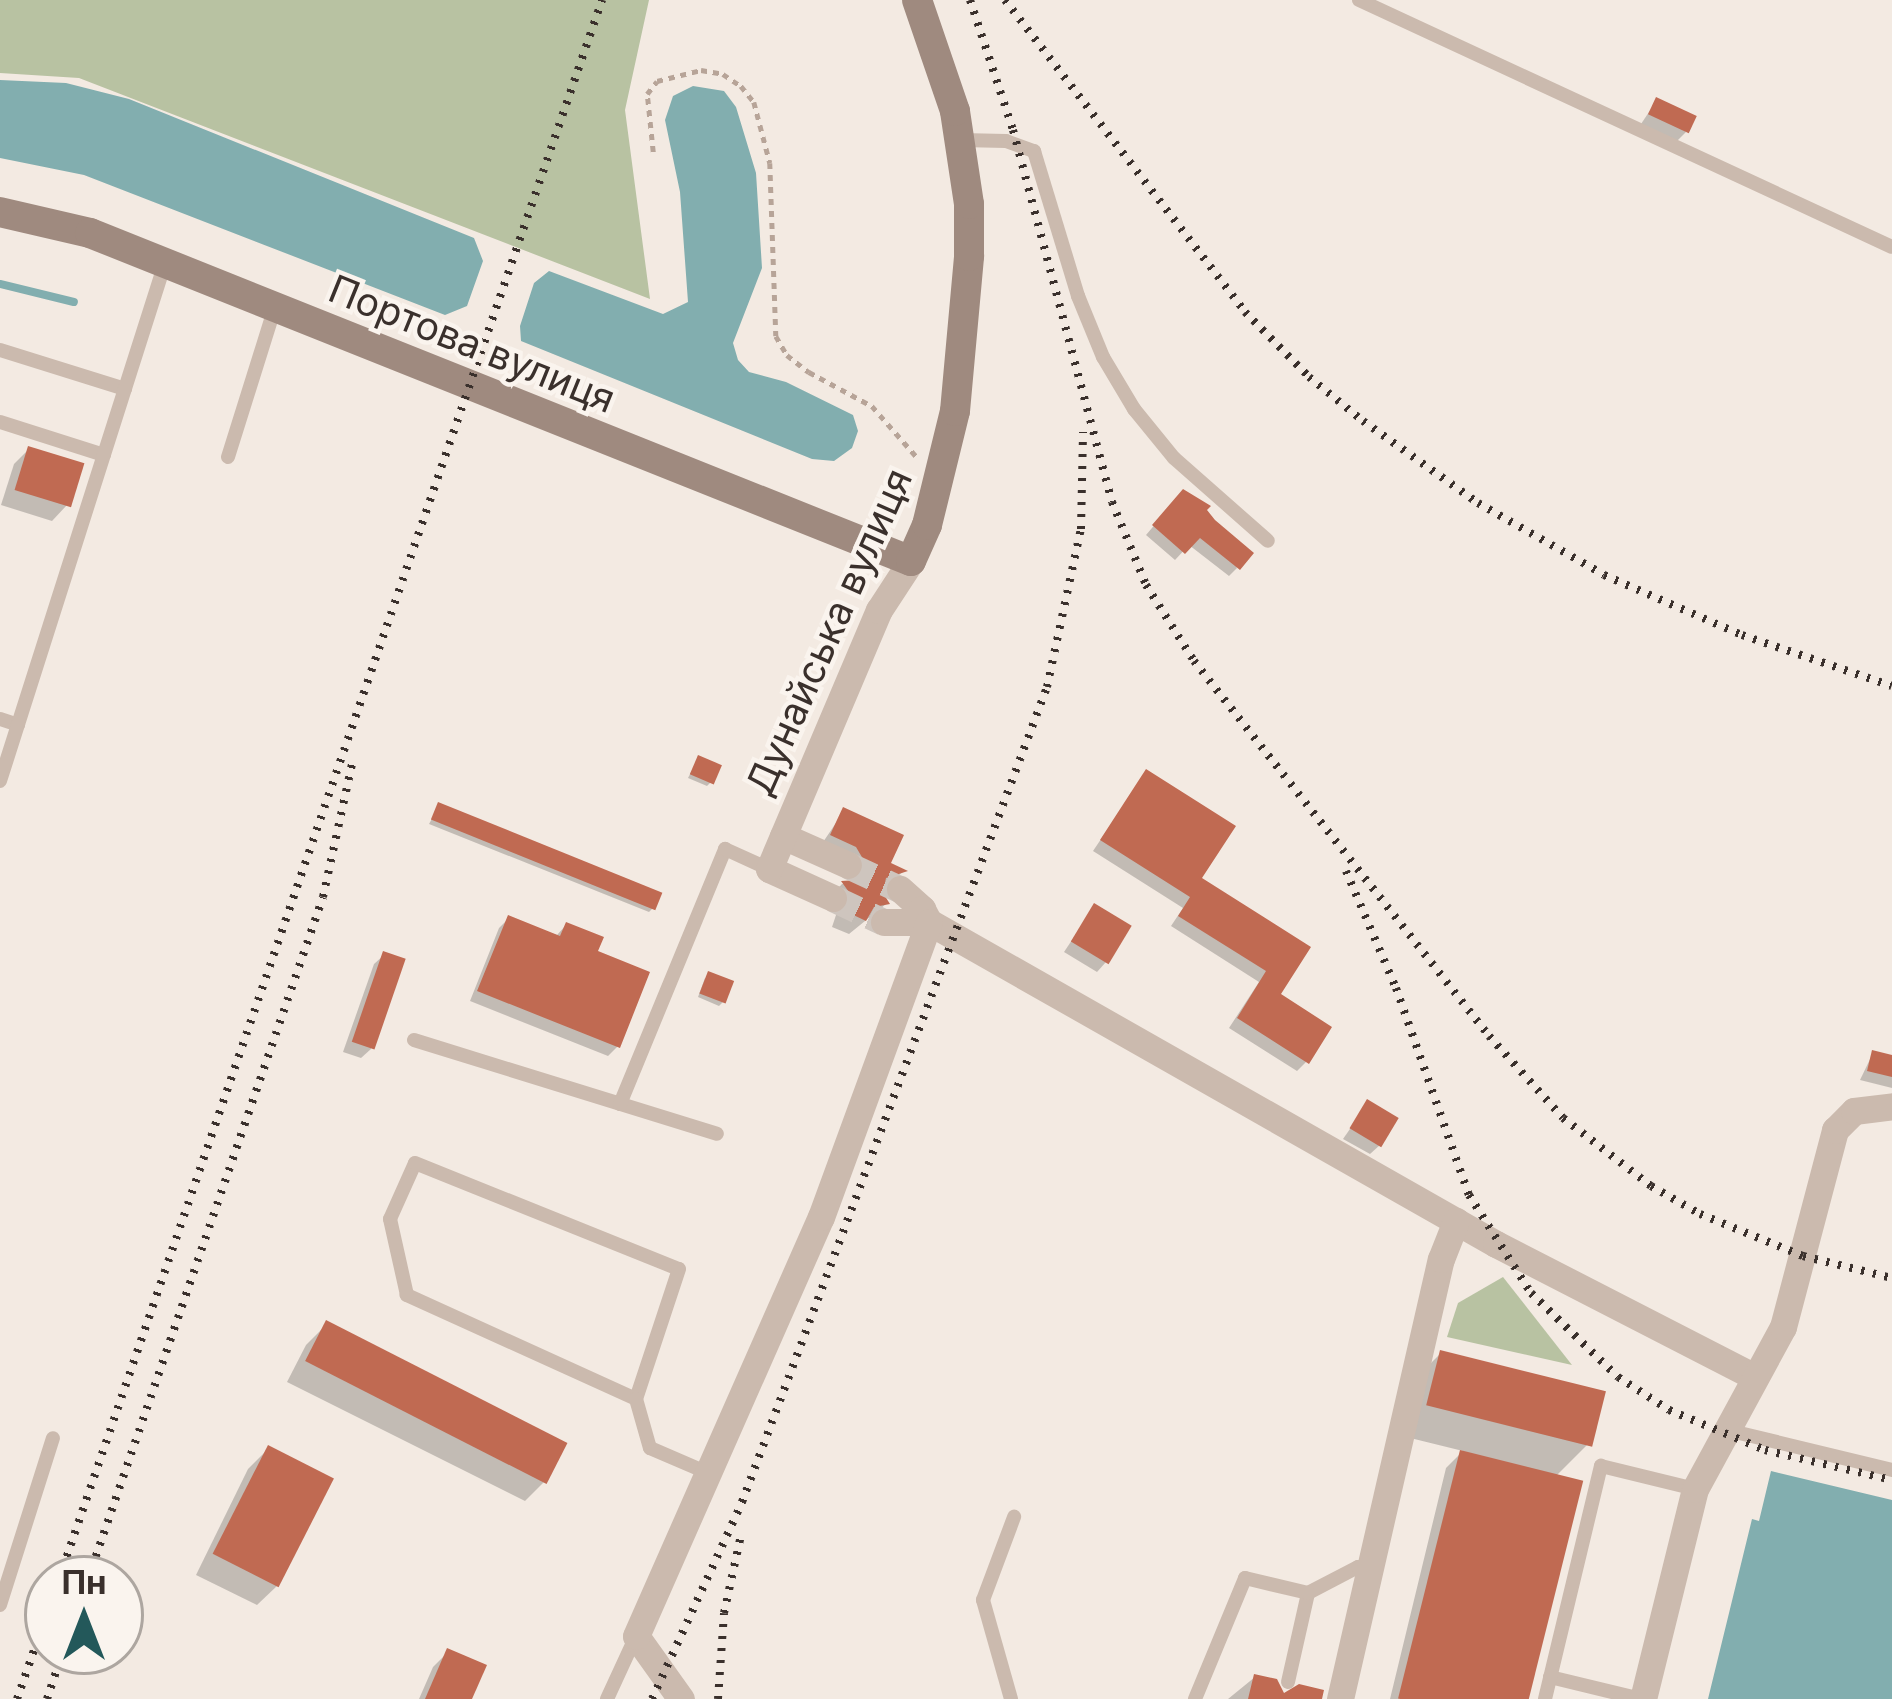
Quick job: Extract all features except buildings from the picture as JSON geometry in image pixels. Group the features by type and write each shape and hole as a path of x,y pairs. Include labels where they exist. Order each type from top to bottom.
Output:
{"street":[{"name":"Дунайська вулиця","path":"769,869 879,610 911,561 944,466 967,308 969,204 961,140 943,65 917,0"},
{"name":"Портова вулиця","path":"0,212 90,233 911,561"},
{"path":"783,836 848,865"},
{"path":"769,869 833,898"},
{"path":"681,1699 636,1636 821,1217 929,922 922,908 900,889"},
{"path":"884,922 929,922 1456,1221 1755,1377"},
{"path":"1642,1699 1695,1489 1792,1301 1835,1130 1854,1112 1892,1106"},
{"path":"1340,1699 1441,1259 1456,1221"}],"lane":[{"path":"1359,0 1892,247"},
{"path":"961,140 1006,141 1034,151 1078,296 1103,357 1134,409 1174,458 1268,542"},
{"path":"0,781 165,263"},
{"path":"228,457 275,307"},
{"path":"0,350 125,389"},
{"path":"0,422 104,455"},
{"path":"0,719 18,725"},
{"path":"620,1104 725,849 769,869"},
{"path":"414,1040 717,1134"},
{"path":"637,1400 406,1295 390,1219 415,1163 680,1270 637,1400 650,1448 708,1473"},
{"path":"1727,1430 1892,1470"},
{"path":"0,1605 53,1438"},
{"path":"1545,1699 1601,1466 1695,1489"},
{"path":"1011,1699 983,1600 1014,1517"},
{"path":"1195,1699 1245,1578 1308,1593 1358,1567 1370,1570"},
{"path":"1288,1682 1308,1593"},
{"path":"607,1699 636,1636"},
{"path":"1550,1677 1642,1699"}],"path":[{"path":"653,152 647,94 657,81 701,70 723,74 741,86 754,102 770,163 776,336 787,355 809,372 872,406 904,446 944,466"}],"green space":[{"path":"0,0 649,0 625,110 650,299 79,78 0,73"},
{"path":"1503,1277 1572,1365 1447,1337 1458,1303"}],"water":[{"path":"0,80 66,83 129,99 474,238 483,261 467,306 445,315 84,175 0,158"},
{"path":"693,86 724,91 736,107 756,173 762,268 733,343 738,360 749,372 786,382 853,415 858,431 852,448 834,461 812,459 521,341 520,326 534,283 549,271 663,314 688,302 680,192 665,120 673,96"},
{"path":"1771,1471 1892,1500 1892,1699 1708,1699 1752,1519 1759,1521"}],"waterway":[{"path":"0,284 74,302"}],"tunnel":[{"path":"848,865 900,889"},
{"path":"833,898 884,922"}],"railway":[{"path":"67,1555 602,0"},
{"path":"970,0 1013,130 1112,502 1146,585 1194,661 1489,1036 1563,1118 1651,1186 1700,1214 1803,1256 1892,1278"},
{"path":"1005,0 1245,312 1309,377 1363,421 1478,503 1604,575 1742,635 1892,686"},
{"path":"652,1699 742,1502 1047,687 1081,529 1083,432"},
{"path":"96,1555 323,897 352,764"},
{"path":"1346,871 1396,988 1469,1195 1531,1293 1618,1377 1669,1410 1765,1450 1892,1480"},
{"path":"718,1699 724,1613 741,1535"},
{"path":"17,1699 25,1675"},
{"path":"47,1699 55,1675"}]}
